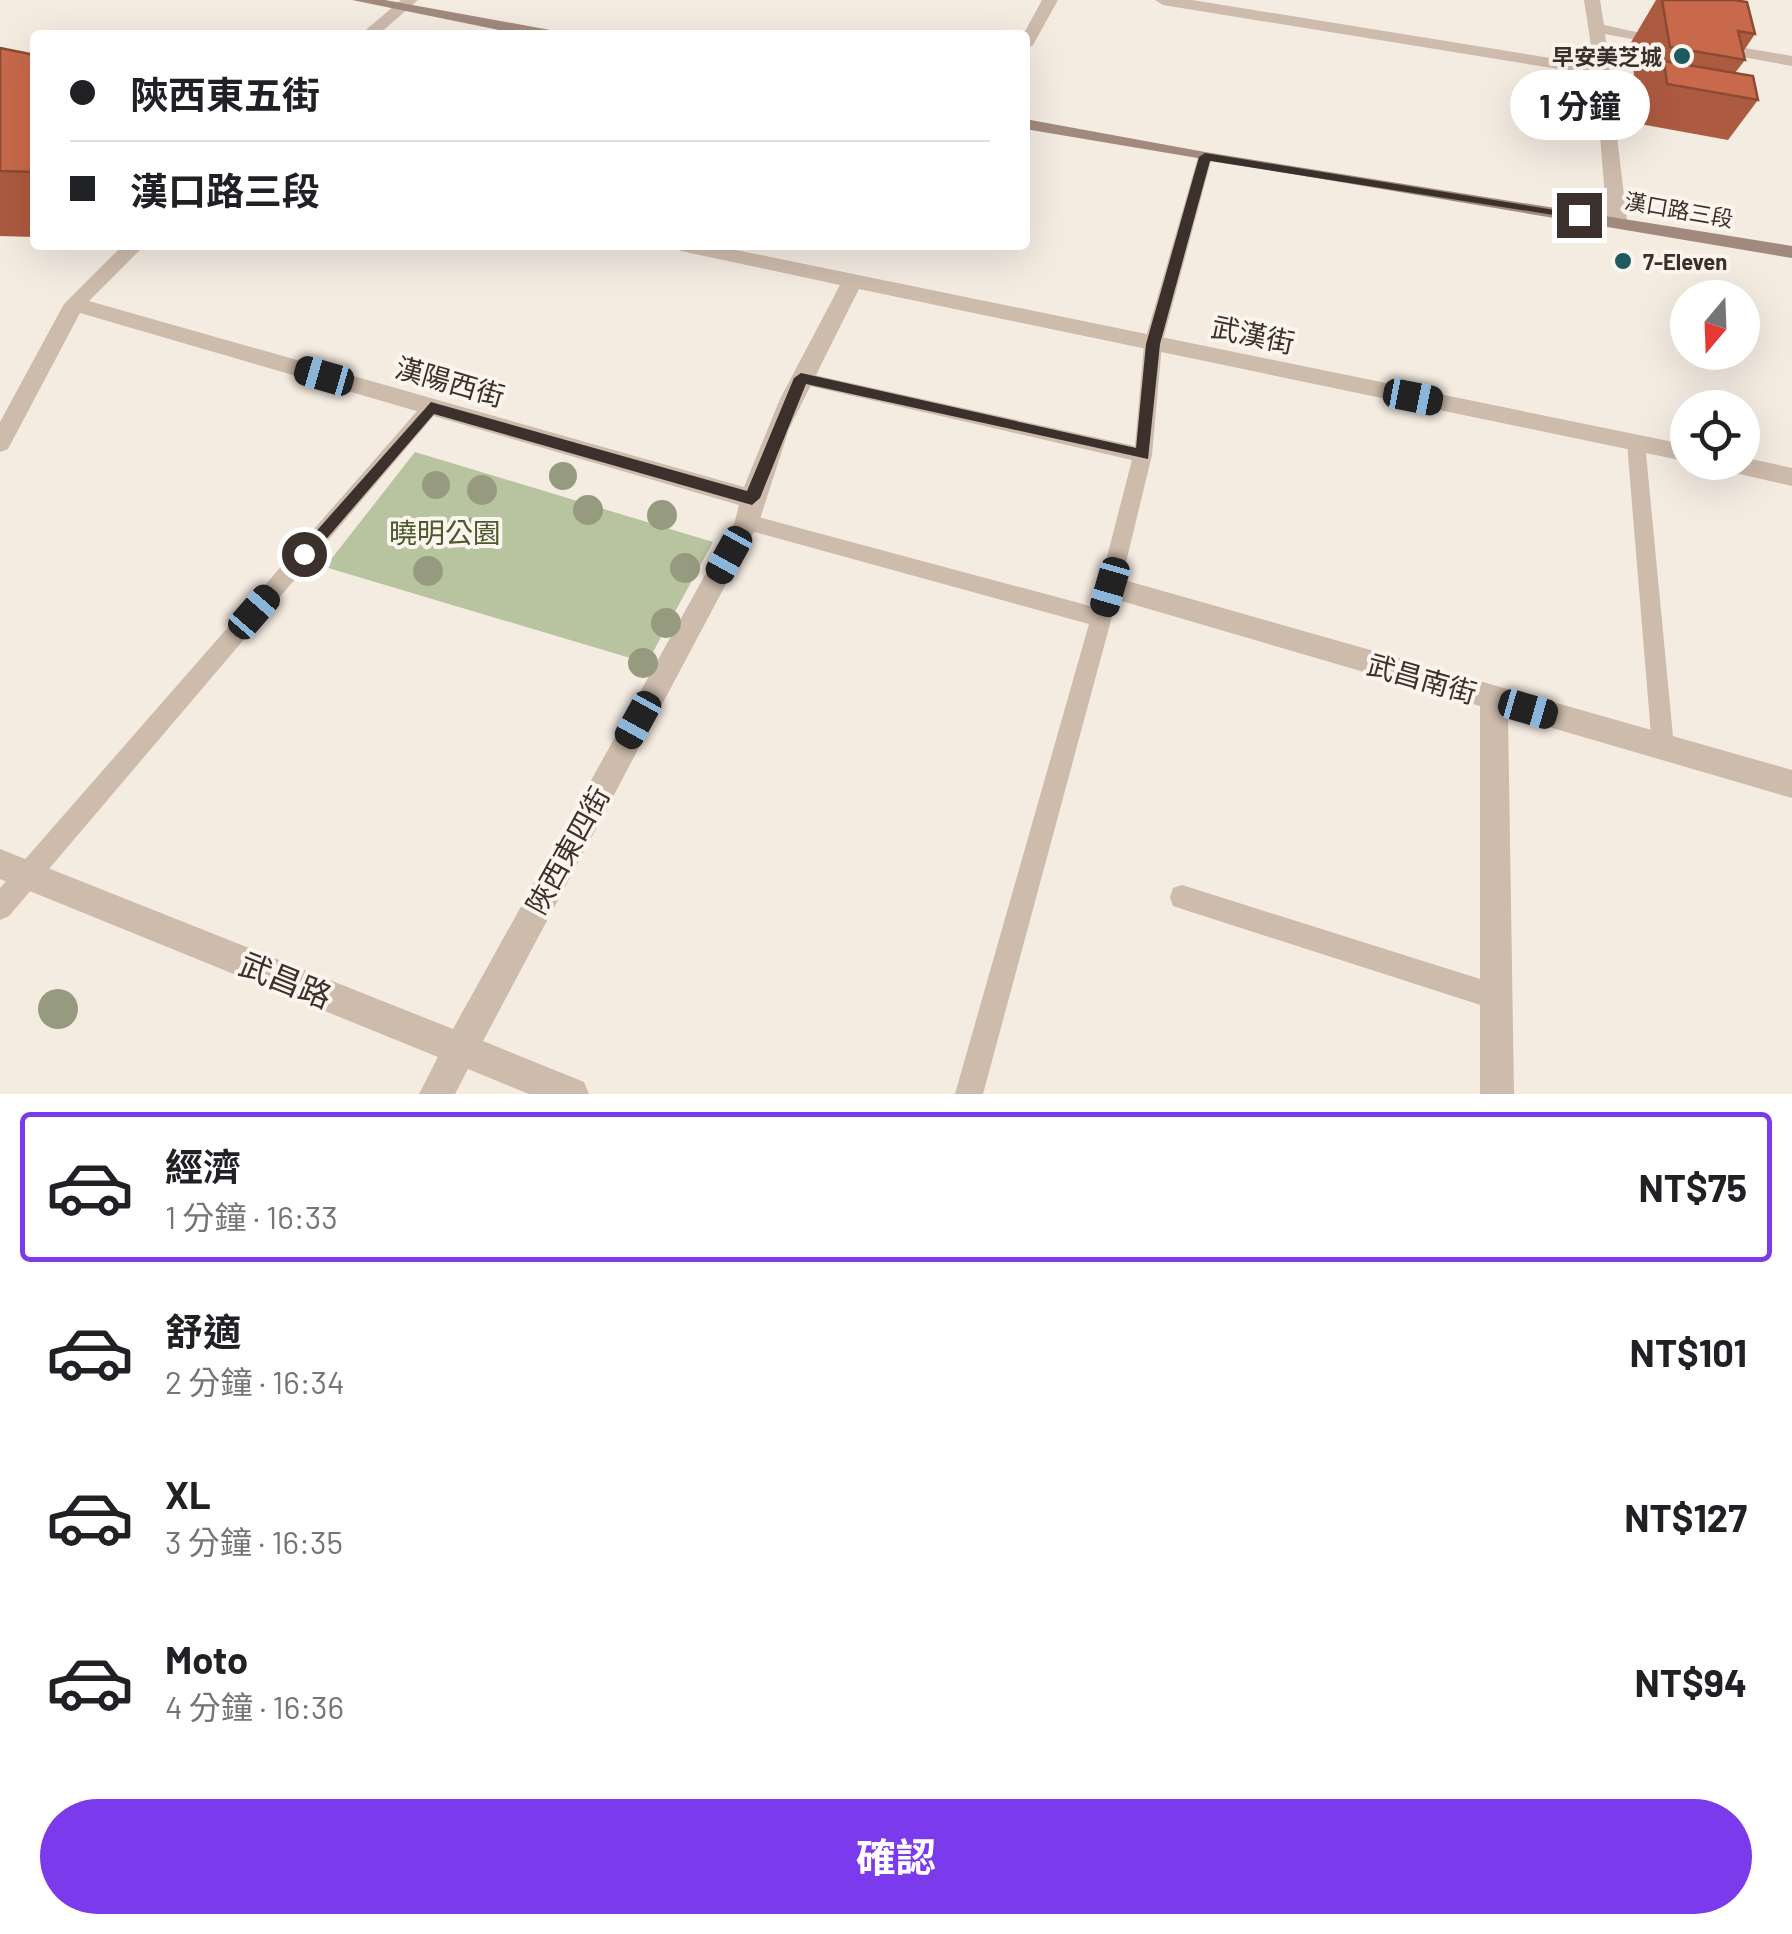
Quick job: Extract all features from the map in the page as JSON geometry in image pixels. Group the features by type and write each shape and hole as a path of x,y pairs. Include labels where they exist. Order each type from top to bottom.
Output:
{"street":[{"path":"360,0 405,4 527,30"},
{"path":"1030,37 1050,0"},
{"path":"1163,0 1603,71"},
{"path":"1592,0 1617,221"},
{"path":"374,30 405,4"},
{"path":"1596,28 1675,41"},
{"path":"1694,44 1792,61"},
{"name":"漢口路三段","path":"1030,125 1792,252"},
{"path":"0,443 74,304 130,250"},
{"name":"武漢街","path":"704,250 1670,450"},
{"name":"陜西東四街","path":"436,1094 749,510 801,378 852,282"},
{"name":"漢陽西街","path":"74,304 431,408 749,510"},
{"path":"1760,470 1792,477"},
{"name":"武昌南街","path":"1110,587 1792,784"},
{"path":"1494,699 1497,1094"},
{"name":"武昌路","path":"13,869 572,1094"}],"lane":[{"path":"969,1094 1110,587 1143,455 1153,344 1205,157"},
{"path":"801,378 1143,455"},
{"path":"0,907 13,869 431,408"},
{"path":"1636,443 1663,747"},
{"path":"749,510 1101,618"},
{"path":"1182,897 1496,997"}],"green space":[{"name":"曉明公園","path":"415,452 713,542 647,663 325,567"}],"building":[{"path":"1662,0 1747,2 1755,34 1738,31 1745,60 1670,47"},
{"path":"0,48 30,54 30,172 0,171"},
{"path":"1664,61 1753,76 1758,100 1667,84"}],"place":[{"name":"早安美芝城","path":"1682,56"},
{"name":"7-Eleven","path":"1623,261"}],"route":[{"path":"304,554 431,408 752,498 801,378 1143,455 1153,344 1205,157 1579,215"}]}
